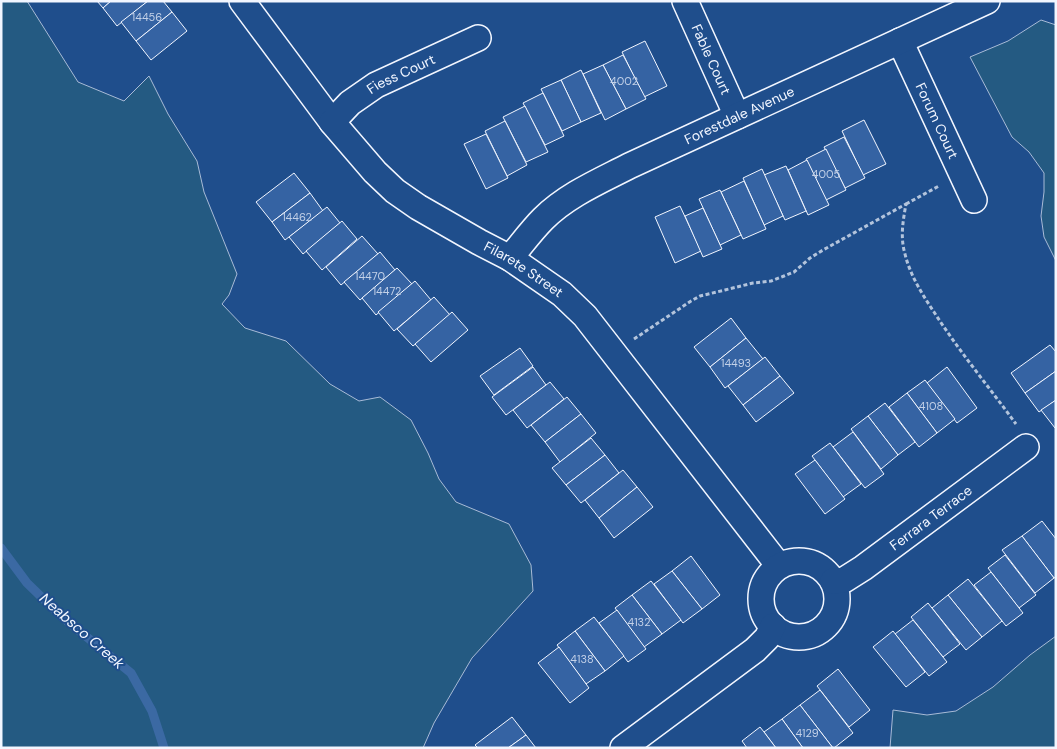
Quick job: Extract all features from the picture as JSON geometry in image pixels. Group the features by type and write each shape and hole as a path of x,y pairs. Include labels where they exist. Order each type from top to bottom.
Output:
{"street":[{"name":"Filarete Street","path":"242,1 332,122 375,172 418,207 510,258 562,294 585,316 779,566"},
{"name":"Fable Court","path":"685,1 737,116"},
{"name":"Forestdale Avenue","path":"510,258 544,219 583,190 629,166 987,1"},
{"name":"Fiess Court","path":"332,122 350,102 376,84 478,38"},
{"name":"Forum Court","path":"900,41 974,200"},
{"name":"Ferrara Terrace","path":"833,581 844,580 864,568 1026,447"},
{"path":"799,560 809,562 824,569 833,581 838,597 836,609 831,620 824,628 813,634 794,636 780,632 768,621 762,609 762,588 766,579 779,566 799,560"},
{"path":"623,748 755,650 767,638 773,626"}],"path":[{"path":"613,353 700,296 771,281 794,272 823,250 915,198"},
{"path":"906,204 902,227 904,253 908,266 946,331 1030,443 1026,447"}],"shaded area":[{"path":"1,1 27,1 78,82 124,101 149,76 168,114 197,161 204,192 237,274 229,295 222,304 245,328 286,341 330,384 359,401 380,397 411,420 439,479 456,502 509,524 531,565 533,591 472,658 434,723 423,748 1,748"},
{"path":"1041,20 1056,25 1056,261 1044,237 1041,216 1044,173 1029,152 1012,137 970,57 1008,41"},
{"path":"1056,636 1056,748 890,748 893,710 927,715 956,711 993,687 1030,655"}],"building":[{"path":"97,1 111,1 103,8"},
{"path":"111,1 148,1 117,26 103,8"},
{"path":"148,1 163,1 172,12 136,41 121,22"},
{"path":"172,12 187,31 151,60 136,41"},
{"path":"645,41 667,86 644,97 622,52"},
{"path":"623,55 646,99 626,109 603,65"},
{"path":"603,65 626,109 605,120 583,74"},
{"path":"581,70 601,113 581,122 561,80"},
{"path":"561,80 581,122 562,131 541,89"},
{"path":"543,93 564,136 545,145 523,103"},
{"path":"525,106 548,152 526,162 503,117"},
{"path":"864,120 886,164 863,175 842,131"},
{"path":"505,121 527,165 507,176 485,131"},
{"path":"486,134 508,178 486,189 464,144"},
{"path":"844,137 865,178 845,188 824,147"},
{"path":"826,149 846,190 826,200 806,159"},
{"path":"807,160 829,205 808,215 788,170"},
{"path":"786,166 806,211 785,220 764,175"},
{"path":"762,169 783,216 764,225 743,178"},
{"path":"294,173 310,193 272,222 256,202"},
{"path":"744,181 766,229 743,239 721,192"},
{"path":"720,190 741,235 720,245 699,199"},
{"path":"310,193 323,211 285,240 272,222"},
{"path":"680,206 701,251 675,263 655,217"},
{"path":"327,207 340,223 303,254 289,237"},
{"path":"703,208 722,249 703,257 685,216"},
{"path":"342,221 357,239 322,270 306,251"},
{"path":"362,236 378,254 341,285 326,267"},
{"path":"380,252 395,270 360,300 344,282"},
{"path":"397,268 412,284 376,315 362,298"},
{"path":"415,281 431,300 394,331 378,312"},
{"path":"434,297 450,315 413,346 397,329"},
{"path":"452,312 468,330 431,362 415,344"},
{"path":"731,318 746,338 710,367 694,347"},
{"path":"746,338 763,359 725,388 710,367"},
{"path":"1050,345 1056,352 1056,371 1025,393 1011,373"},
{"path":"520,348 533,366 494,395 480,376"},
{"path":"765,357 780,376 743,405 728,386"},
{"path":"533,367 546,385 506,415 492,397"},
{"path":"947,367 977,408 957,423 927,383"},
{"path":"1056,371 1056,400 1039,412 1025,393"},
{"path":"780,376 794,393 756,422 743,405"},
{"path":"925,380 955,419 937,433 907,393"},
{"path":"550,382 564,399 527,428 513,410"},
{"path":"907,393 937,433 919,447 889,407"},
{"path":"567,397 581,414 545,442 531,425"},
{"path":"1056,400 1056,427 1055,428 1041,410"},
{"path":"885,403 915,442 898,455 868,416"},
{"path":"581,414 596,433 560,462 545,442"},
{"path":"868,416 898,455 881,469 851,429"},
{"path":"853,432 884,474 865,488 833,447"},
{"path":"591,438 605,455 566,485 552,468"},
{"path":"830,443 861,484 843,497 812,456"},
{"path":"605,455 619,473 581,503 566,485"},
{"path":"815,460 845,499 825,514 795,474"},
{"path":"623,470 637,487 599,518 585,500"},
{"path":"637,487 653,507 614,538 599,518"},
{"path":"1042,521 1056,539 1056,577 1054,578 1022,536"},
{"path":"1022,536 1054,578 1035,593 1002,550"},
{"path":"1005,555 1036,595 1019,608 988,568"},
{"path":"691,556 720,595 702,609 672,571"},
{"path":"672,571 702,609 683,623 654,584"},
{"path":"991,572 1023,613 1006,626 974,585"},
{"path":"968,579 1002,621 982,637 948,595"},
{"path":"651,581 681,620 662,634 632,595"},
{"path":"632,595 662,634 644,647 615,608"},
{"path":"948,595 982,637 966,650 932,608"},
{"path":"928,603 960,644 943,657 911,617"},
{"path":"617,610 646,649 628,662 599,623"},
{"path":"594,617 624,656 605,671 575,631"},
{"path":"913,620 947,662 929,676 895,634"},
{"path":"575,631 605,671 586,684 557,645"},
{"path":"893,631 925,672 906,687 873,647"},
{"path":"559,647 589,688 570,703 538,663"},
{"path":"838,669 870,710 849,727 817,686"},
{"path":"820,690 853,733 834,748 800,705"},
{"path":"800,705 833,748 803,748 782,719"},
{"path":"512,717 526,735 508,748 478,748 475,745"},
{"path":"782,719 803,748 776,748 764,732"},
{"path":"760,727 776,748 747,748 742,741"},
{"path":"526,735 536,748 508,748"}],"waterway":[{"name":"Neabsco Creek","path":"1,548 27,583 61,616 131,673 152,711 164,748"}]}
